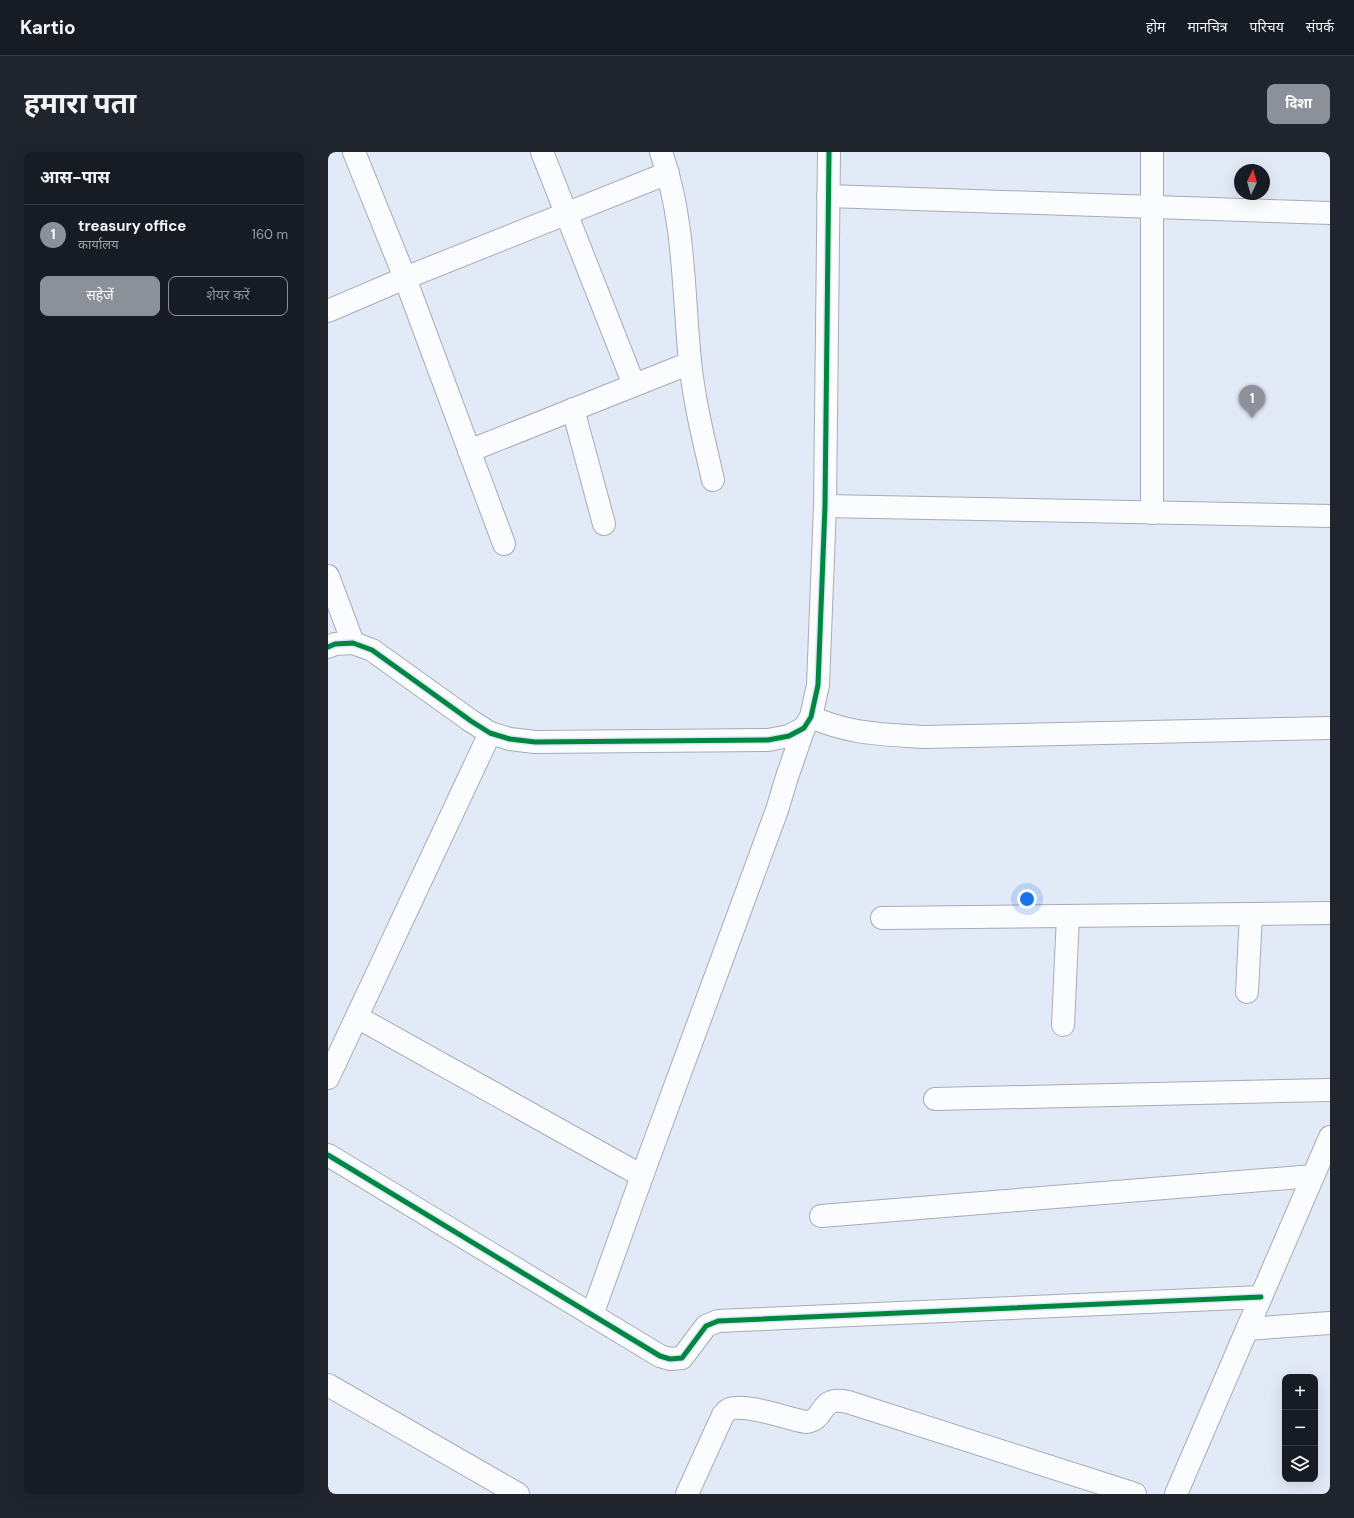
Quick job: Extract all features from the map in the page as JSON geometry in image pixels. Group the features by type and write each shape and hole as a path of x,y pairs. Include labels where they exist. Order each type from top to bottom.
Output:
{"street":[{"path":"354,152 405,278 504,544"},
{"path":"542,152 634,385"},
{"path":"661,152 668,173 677,212 694,394 713,480"},
{"path":"592,1315 777,810 786,777 807,723 818,685 825,506 829,152"},
{"path":"1152,152 1152,513"},
{"path":"328,311 405,278 668,173"},
{"path":"828,196 1330,213"},
{"path":"469,451 690,363"},
{"path":"573,409 604,524"},
{"path":"825,506 1330,516"},
{"path":"328,576 352,643"},
{"path":"328,647 335,644 352,643 372,650 490,733 510,739 535,742 768,740 789,736 807,723 832,726 855,732 922,736 1330,728"},
{"path":"328,1078 490,733"},
{"path":"882,918 1330,913"},
{"path":"1247,992 1251,914"},
{"path":"1063,1025 1068,916"},
{"path":"357,1017 642,1176"},
{"path":"935,1099 1330,1090"},
{"path":"1176,1494 1330,1137"},
{"path":"328,1155 660,1356 670,1359 682,1358 706,1326 718,1321 1261,1297"},
{"path":"821,1216 1313,1176"},
{"path":"1247,1328 1330,1323"},
{"path":"329,1388 518,1494"},
{"path":"687,1494 718,1425 728,1409 738,1407 750,1408 811,1422 829,1402 834,1400 848,1402 1135,1494"}],"cycle path":[{"path":"328,647 335,644 353,643 372,650 471,721 490,733 510,739 535,742 768,740 789,736 804,728 811,717 818,685 825,506 829,152"},
{"path":"328,1155 660,1356 670,1359 682,1358 706,1326 718,1321 1261,1297"}],"place":[{"name":"treasury office","path":"1252,418"}]}
